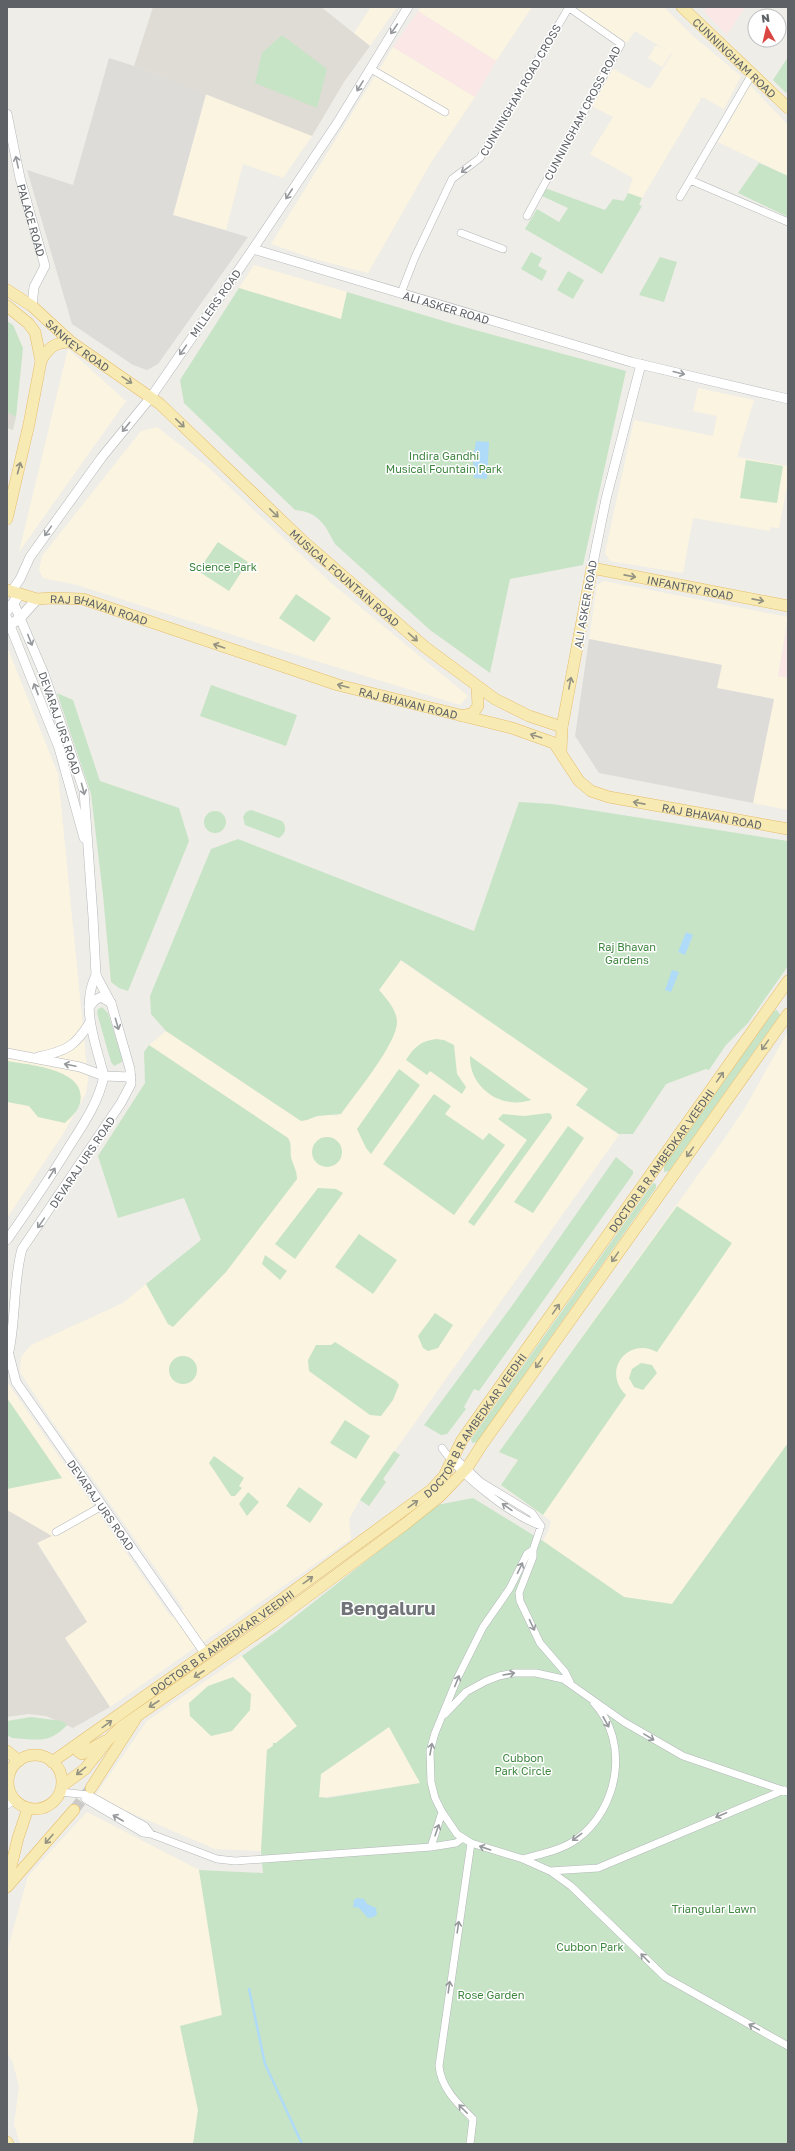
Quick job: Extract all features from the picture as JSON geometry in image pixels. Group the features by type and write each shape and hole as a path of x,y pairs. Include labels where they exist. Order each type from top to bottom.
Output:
{"main road":[{"name":"CUNNINGHAM ROAD","path":"682,7 788,108"},
{"name":"SANKEY ROAD","path":"7,290 32,306 71,342 151,397"},
{"name":"SANKEY ROAD","path":"7,306 28,323 35,332 39,343 41,361"},
{"name":"PALACE ROAD","path":"28,323 32,306"},
{"path":"7,519 29,424 41,361 46,352 53,346 62,342 71,342"},
{"name":"MUSICAL FOUNTAIN ROAD","path":"151,397 304,542 426,647 495,699 529,716 562,727"},
{"name":"INFANTRY ROAD","path":"592,568 788,606"},
{"name":"ALI ASKER ROAD","path":"561,752 562,727 592,568"},
{"path":"11,599 37,599"},
{"name":"RAJ BHAVAN ROAD","path":"8,624 20,618 37,599 83,599 338,685 540,737 554,743 579,781 591,791 609,797 788,829"},
{"path":"462,716 473,714 478,706 477,686"},
{"name":"DOCTOR B R AMBEDKAR VEEDHI","path":"52,1762 277,1603 426,1495 444,1476 462,1440 788,982"},
{"path":"775,999 788,1008"},
{"name":"DOCTOR B R AMBEDKAR VEEDHI","path":"61,1789 85,1769 108,1740 138,1714 218,1662 294,1607 439,1497 464,1471 788,1014"},
{"path":"87,1792 130,1730 138,1714"},
{"path":"85,1740 80,1746 79,1752 82,1754 108,1740"},
{"path":"7,1751 19,1761"},
{"path":"35,1756 44,1757 58,1768 61,1789 53,1803 45,1808 28,1808 10,1801 8,1783 13,1767 19,1761 35,1756"},
{"path":"7,1883 18,1838 28,1808"},
{"path":"7,1887 74,1810"}],"street":[{"name":"MILLERS ROAD","path":"11,599 30,557 102,457 151,397 253,249 371,69 386,41 408,7"},
{"name":"CUNNINGHAM CROSS ROAD","path":"527,216 621,44 569,7"},
{"name":"CUNNINGHAM ROAD CROSS","path":"401,293 415,257 452,179 480,158 569,7"},
{"path":"371,69 445,112"},
{"path":"680,197 752,74"},
{"name":"PALACE ROAD","path":"7,114 20,178 45,266 34,287 32,306"},
{"path":"690,180 788,222"},
{"path":"461,233 503,249"},
{"name":"ALI ASKER ROAD","path":"253,249 641,364 788,399"},
{"name":"ALI ASKER ROAD","path":"592,568 606,499 641,364"},
{"name":"DEVARAJ URS ROAD","path":"11,599 44,674 84,790 96,975 111,1003 131,1077 131,1084 121,1103 22,1249 19,1262 14,1328 8,1349 16,1382 205,1653"},
{"name":"DEVARAJ URS ROAD","path":"8,624 34,682 59,748 87,845"},
{"name":"DEVARAJ URS ROAD","path":"7,1240 31,1207 95,1105 104,1076 90,1022 89,988 96,975"},
{"path":"89,1007 101,997 111,1003"},
{"path":"34,1058 61,1052 80,1038 90,1022"},
{"path":"7,1053 80,1068 104,1076 131,1077"},
{"path":"452,1458 464,1471 532,1514 541,1526 533,1550 533,1557 519,1593 520,1602 540,1643 565,1672 570,1683"},
{"path":"56,1532 102,1506"},
{"path":"533,1550 527,1554 510,1588 483,1627 458,1677 443,1717 435,1733 430,1751 430,1767 435,1798 442,1812 457,1834 471,1843 523,1859 550,1871 571,1886 665,1978 788,2046"},
{"path":"443,1717 466,1692 486,1681 499,1676 536,1673 563,1679 583,1691 624,1722 683,1756 786,1790"},
{"path":"523,1859 551,1852 577,1839 597,1819 611,1793 615,1776 616,1752 610,1729 599,1709 583,1691"},
{"path":"61,1789 87,1792 85,1799 143,1833 151,1834 217,1859 235,1861 431,1847 456,1843 463,1838"},
{"path":"550,1871 598,1868 786,1790"},
{"path":"431,1847 442,1812"},
{"path":"470,2144 473,2119 450,2094 442,2080 439,2066 471,1843"}],"shaded area":[{"path":"153,7 321,7 370,46 344,82 312,136 134,66"},
{"path":"371,7 397,7 370,46 354,33"},
{"path":"421,7 532,7 496,61 418,11"},
{"path":"578,7 664,7 694,37 741,76 724,109 702,97 642,198 628,193 633,178 590,154 613,117 592,106 613,69 650,89 672,54 671,53 662,67 648,58 656,45 668,51 635,31 627,43 577,9"},
{"path":"707,7 745,7 727,35 704,12"},
{"path":"418,11 496,61 475,97 393,47"},
{"path":"393,47 475,97 430,164 368,273 315,259 271,244"},
{"path":"109,58 206,94 173,215 248,237 158,364 147,370 133,365 72,324 27,170 73,185"},
{"path":"750,85 788,125 788,176 718,142"},
{"path":"206,94 312,136 283,178 243,164 226,230 173,215"},
{"path":"254,265 347,292 341,319 239,288"},
{"path":"68,349 126,401 19,552"},
{"path":"698,388 754,400 737,457 788,466 788,482 779,528 770,527 770,531 693,518 683,573 610,561 605,553 634,420 713,436 717,416 693,411"},
{"path":"7,412 16,417 13,430 7,428"},
{"path":"157,427 207,466 330,582 468,696 460,705 280,650 77,585 43,578 39,570 42,556 141,431"},
{"path":"604,581 788,617 778,675 788,678 788,810 753,803 774,699 717,688 721,665 589,639 597,585"},
{"path":"788,623 788,678 778,676"},
{"path":"589,639 722,665 717,688 774,699 753,803 599,773 575,736"},
{"path":"8,649 58,774 88,1079 86,1093 63,1134 7,1218"},
{"path":"400,960 588,1089 576,1105 619,1135 360,1500 349,1519 351,1539 110,1707 64,1638 87,1621 37,1542 51,1536 7,1510 7,1382 171,1617 184,1609 50,1418 20,1372 21,1357 31,1345 123,1303 146,1284 168,1324 297,1173 290,1155 291,1143 288,1138 149,1045 166,1031 301,1121 327,1114 337,1116 391,1005 379,990"},
{"path":"788,1031 788,1443 672,1604 624,1597 543,1541 548,1532 551,1521 501,1485 518,1460 499,1452 724,1139 745,1108"},
{"path":"7,1510 52,1536 37,1543 87,1622 65,1638 110,1707 73,1728 46,1716 28,1714 7,1717"},
{"path":"242,1656 297,1726 267,1750 261,1851 215,1849 94,1797 147,1721"},
{"path":"389,1727 421,1783 319,1798 321,1774"},
{"path":"87,1812 199,1870 222,2016 180,2026 198,2110 193,2144 20,2144 14,2124 19,2087 13,2063 7,2052 7,1952 28,1876"}],"green space":[{"path":"282,35 327,69 317,108 255,83 262,53"},
{"path":"788,57 788,91 786,93 773,80"},
{"path":"759,163 788,176 788,217 738,193"},
{"path":"545,188 605,210 613,199 624,201 628,193 642,198 639,205 642,206 602,274 525,229 537,209 559,222 568,208 542,196"},
{"path":"531,252 542,258 538,266 547,271 542,281 521,269"},
{"path":"660,257 677,262 664,302 639,295"},
{"path":"568,271 584,280 573,299 557,290"},
{"name":"Indira Gandhi Musical Fountain Park","path":"239,288 341,319 347,292 457,325 626,371 583,565 510,579 490,673 430,630 335,544 324,525 316,517 310,513 295,510 184,403 180,380"},
{"path":"7,321 13,325 23,348 16,417 7,412"},
{"path":"746,460 783,466 777,503 740,498"},
{"name":"Science Park","path":"218,542 248,562 229,591 198,571"},
{"path":"296,594 331,618 314,642 279,618"},
{"path":"211,685 297,715 286,746 200,716"},
{"path":"57,693 73,700 100,781 179,808 189,841 128,991 119,988 111,982 103,895 91,794"},
{"name":"Raj Bhavan Gardens","path":"519,802 552,804 788,841 788,966 748,1023 726,1045 709,1070 706,1069 666,1084 633,1134 619,1134 576,1105 588,1089 401,960 379,990 391,1004 397,1018 395,1031 383,1056 341,1114 317,1116 301,1121 166,1031 151,1014 150,996 211,849 238,839 474,931"},
{"path":"251,810 282,821 285,828 283,834 279,838 245,825 243,817 246,812"},
{"path":"215,811 223,814 226,822 223,830 215,833 207,830 204,822 207,814"},
{"path":"102,1007 108,1013 122,1058 122,1062 114,1066 111,1062 97,1013 98,1009"},
{"path":"777,1010 780,1015 669,1171 664,1172 664,1166 774,1011"},
{"path":"436,1039 444,1040 454,1045 457,1074 466,1087 462,1094 430,1071 427,1075 406,1060 418,1045 426,1041"},
{"path":"149,1045 288,1138 291,1157 297,1176 297,1179 226,1272 173,1327 168,1324 146,1284 201,1240 184,1198 118,1218 98,1156 145,1083 144,1052"},
{"path":"470,1056 531,1100 509,1102 489,1094 481,1087 475,1078 471,1067"},
{"path":"7,1061 43,1067 68,1077 76,1084 81,1094 77,1111 65,1123 38,1117 29,1106 7,1102"},
{"path":"399,1069 420,1085 371,1154 366,1148 357,1129"},
{"path":"434,1094 451,1106 445,1114 483,1140 489,1133 505,1145 454,1215 383,1164"},
{"path":"548,1113 551,1114 552,1118 474,1226 468,1222 527,1140 498,1119 503,1114 524,1116"},
{"path":"568,1126 584,1138 533,1213 514,1202"},
{"path":"327,1137 333,1138 341,1146 341,1158 333,1166 327,1167 321,1166 313,1158 312,1152 313,1146 321,1138"},
{"path":"616,1157 633,1171 633,1174 479,1391 474,1389 464,1407 466,1409 447,1434 441,1435 424,1425 514,1303"},
{"path":"653,1183 656,1184 656,1188 477,1442 472,1443 471,1439"},
{"path":"318,1188 336,1189 343,1193 295,1259 275,1244"},
{"path":"677,1206 732,1243 657,1352 646,1348 636,1349 628,1352 621,1358 617,1367 616,1376 619,1386 626,1395 543,1515 501,1485 518,1460 499,1452"},
{"path":"359,1234 397,1260 373,1294 335,1267"},
{"path":"265,1255 287,1271 280,1280 262,1264"},
{"path":"435,1313 453,1325 438,1348 428,1351 423,1348 418,1336"},
{"path":"335,1342 396,1381 399,1385 393,1400 381,1416 370,1415 309,1371 308,1360 316,1345 331,1345"},
{"path":"183,1356 193,1360 197,1370 193,1380 183,1384 173,1380 169,1370 173,1360"},
{"path":"641,1363 652,1365 657,1373 643,1390 634,1387 629,1378 632,1369"},
{"path":"7,1398 62,1478 7,1489"},
{"path":"345,1420 370,1436 356,1459 330,1443"},
{"name":"Cubbon Park","path":"788,1443 788,2144 193,2144 198,2110 180,2026 222,2015 199,1870 263,1873 261,1851 267,1750 273,1746 273,1743 276,1743 297,1726 242,1656 277,1631 437,1505 473,1498 543,1541 624,1597 672,1604","holes":["389,1727 420,1783 327,1798 319,1797 321,1774"]},
{"path":"394,1451 400,1455 383,1479 386,1482 369,1506 360,1500"},
{"path":"214,1456 244,1478 239,1486 242,1488 235,1496 231,1496 209,1463"},
{"path":"299,1487 323,1504 310,1523 286,1506"},
{"path":"248,1492 259,1502 247,1516 239,1504"},
{"path":"233,1677 251,1694 250,1710 232,1731 211,1736 190,1716 189,1703 208,1686"},
{"path":"31,1717 62,1721 67,1725 54,1736 42,1739 35,1740 12,1738 7,1735 7,1721"}],"water":[{"path":"476,441 489,442 487,479 474,478 473,458"},
{"path":"686,932 693,935 685,955 678,952"},
{"path":"672,970 679,972 671,992 665,990"},
{"path":"357,1898 364,1899 367,1904 376,1908 377,1914 374,1917 368,1918 359,1908 353,1907 354,1900"}],"waterway":[{"path":"249,1989 265,2064 302,2144"}],"tunnel":[{"path":"74,1810 90,1789"}],"district":[{"name":"Bengaluru","path":"388,1607"}],"park label":[{"name":"Cubbon Park Circle","path":"523,1763"},
{"name":"Triangular Lawn","path":"714,1908"},
{"name":"Rose Garden","path":"491,1994"}]}
